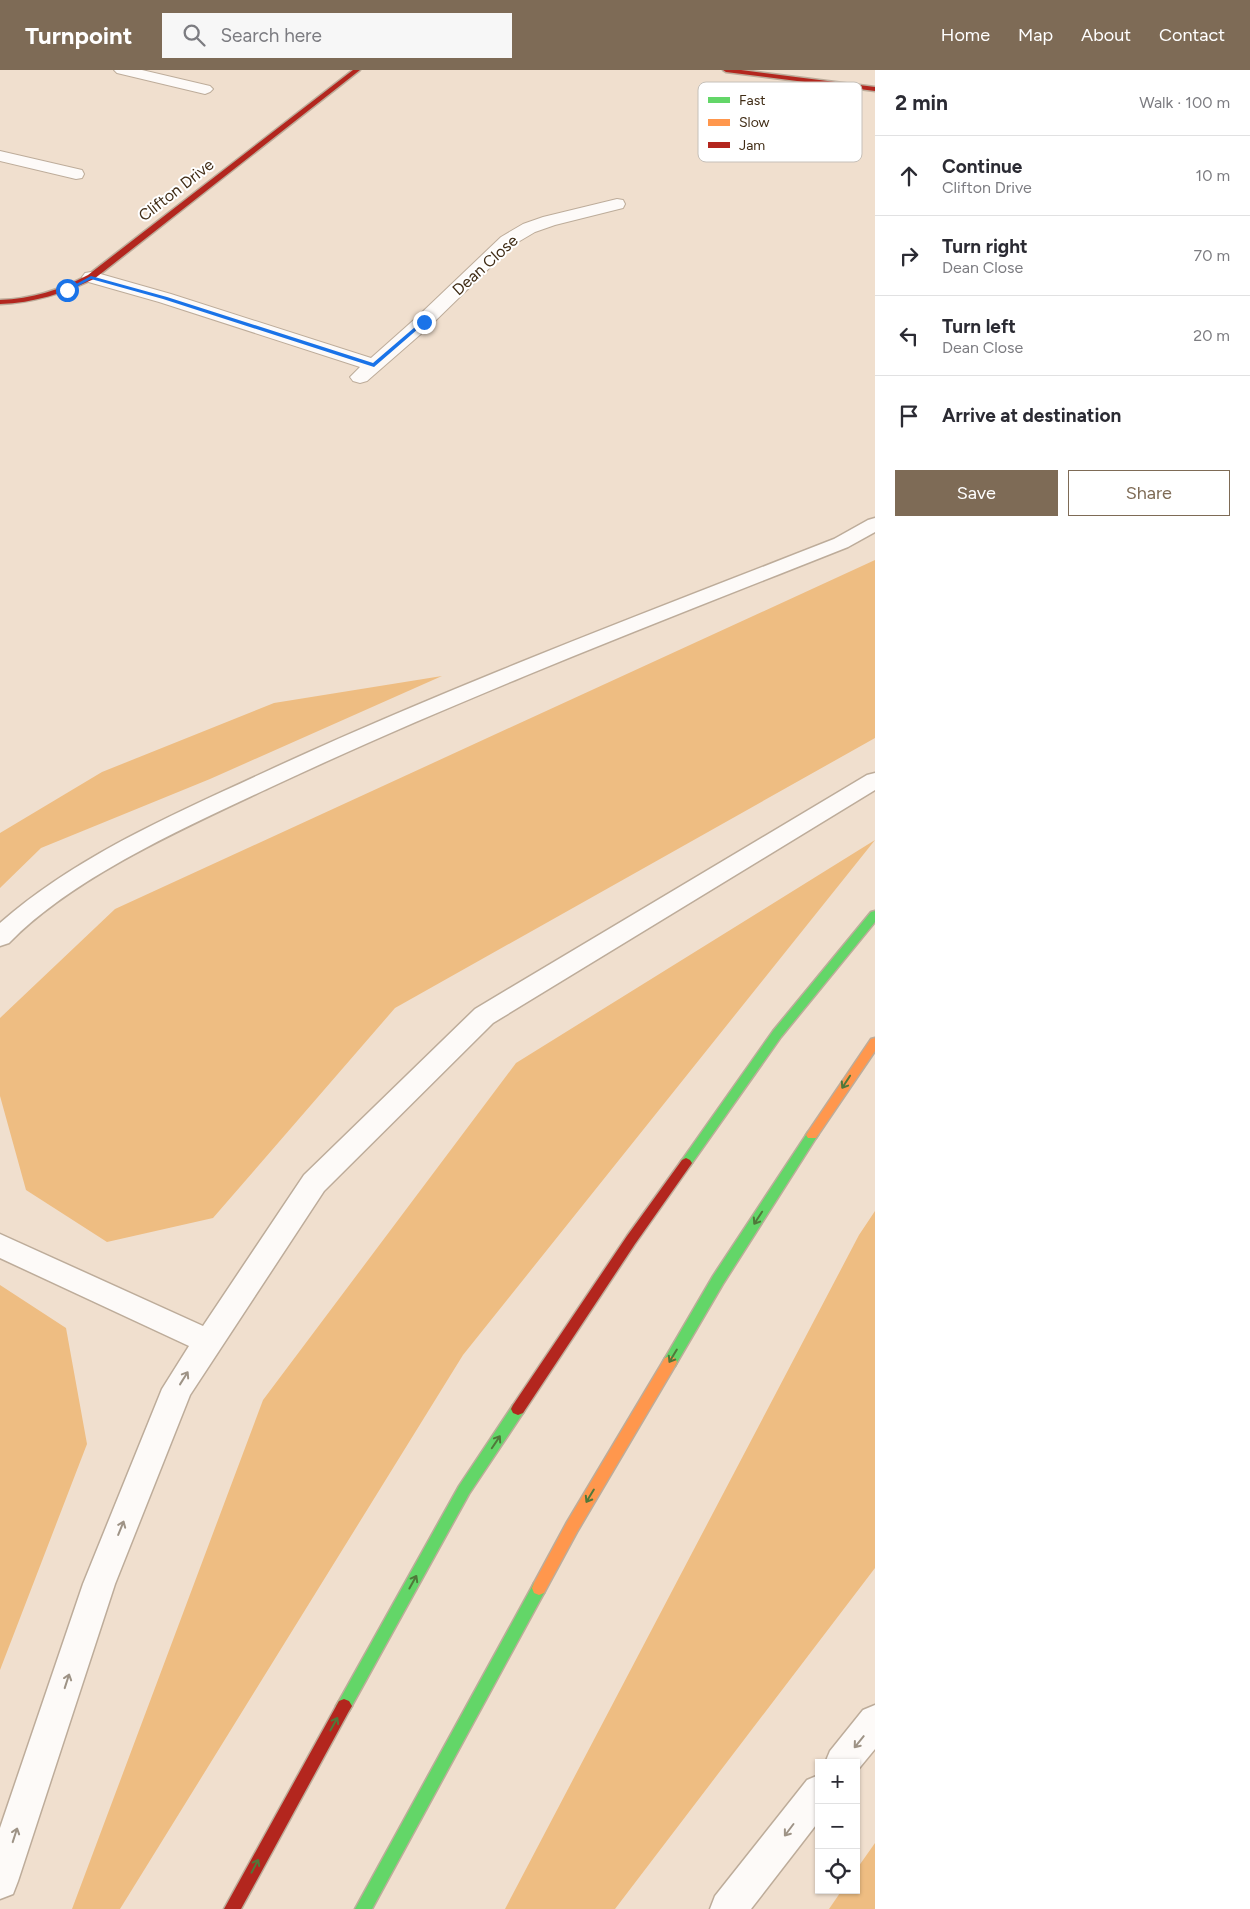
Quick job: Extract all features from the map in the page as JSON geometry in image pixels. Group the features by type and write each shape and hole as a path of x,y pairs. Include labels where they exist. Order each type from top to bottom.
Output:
{"main road":[{"name":"Clifton Drive","path":"0,302 40,297 67,290 91,277 357,70"},
{"path":"726,70 820,82"},
{"path":"862,87 875,89"},
{"path":"232,1909 464,1490 631,1240 777,1034 875,915"},
{"path":"362,1909 592,1492 718,1280 855,1069 875,1042"}],"street":[{"path":"122,70 205,89"},
{"path":"0,156 76,174"},
{"name":"Dean Close","path":"91,277 165,298 367,371 424,322 507,241 529,228 549,221 616,204"}],"lane":[{"path":"0,937 11,926 73,879 152,835 310,759 514,673 841,544 875,524"},
{"path":"0,1881 99,1584 177,1389 207,1341 314,1183 484,1016 875,780"},
{"path":"0,1245 207,1341"},
{"path":"845,1759 875,1722"},
{"path":"728,1909 815,1797"}],"shaded area":[{"path":"875,560 875,738 395,1008 213,1218 107,1242 26,1190 0,1096 0,1018 115,909"},
{"path":"442,676 210,779 41,848 0,888 0,833 102,772 274,703"},
{"path":"875,840 463,1355 120,1909 72,1909 263,1400 516,1063"},
{"path":"875,1211 875,1568 615,1909 505,1909 859,1235"},
{"path":"0,1285 66,1328 87,1444 0,1670"},
{"path":"875,1843 875,1909 829,1909 839,1894 860,1894 860,1864"}],"traffic: fast":[{"path":"686,1163 777,1034 875,915"},
{"path":"670,1362 718,1280 812,1135"},
{"path":"344,1706 464,1490 518,1409"},
{"path":"363,1909 539,1588"}],"traffic: slow":[{"path":"812,1135 875,1042"},
{"path":"539,1588 572,1527 670,1362"}],"traffic: jam":[{"path":"0,302 12,302 47,295 91,277 357,70"},
{"path":"726,70 820,82"},
{"path":"862,87 875,89"},
{"path":"518,1409 631,1240 686,1163"},
{"path":"232,1909 344,1706"}],"route":[{"path":"67,290 91,277 165,298 374,365 424,322"}]}
